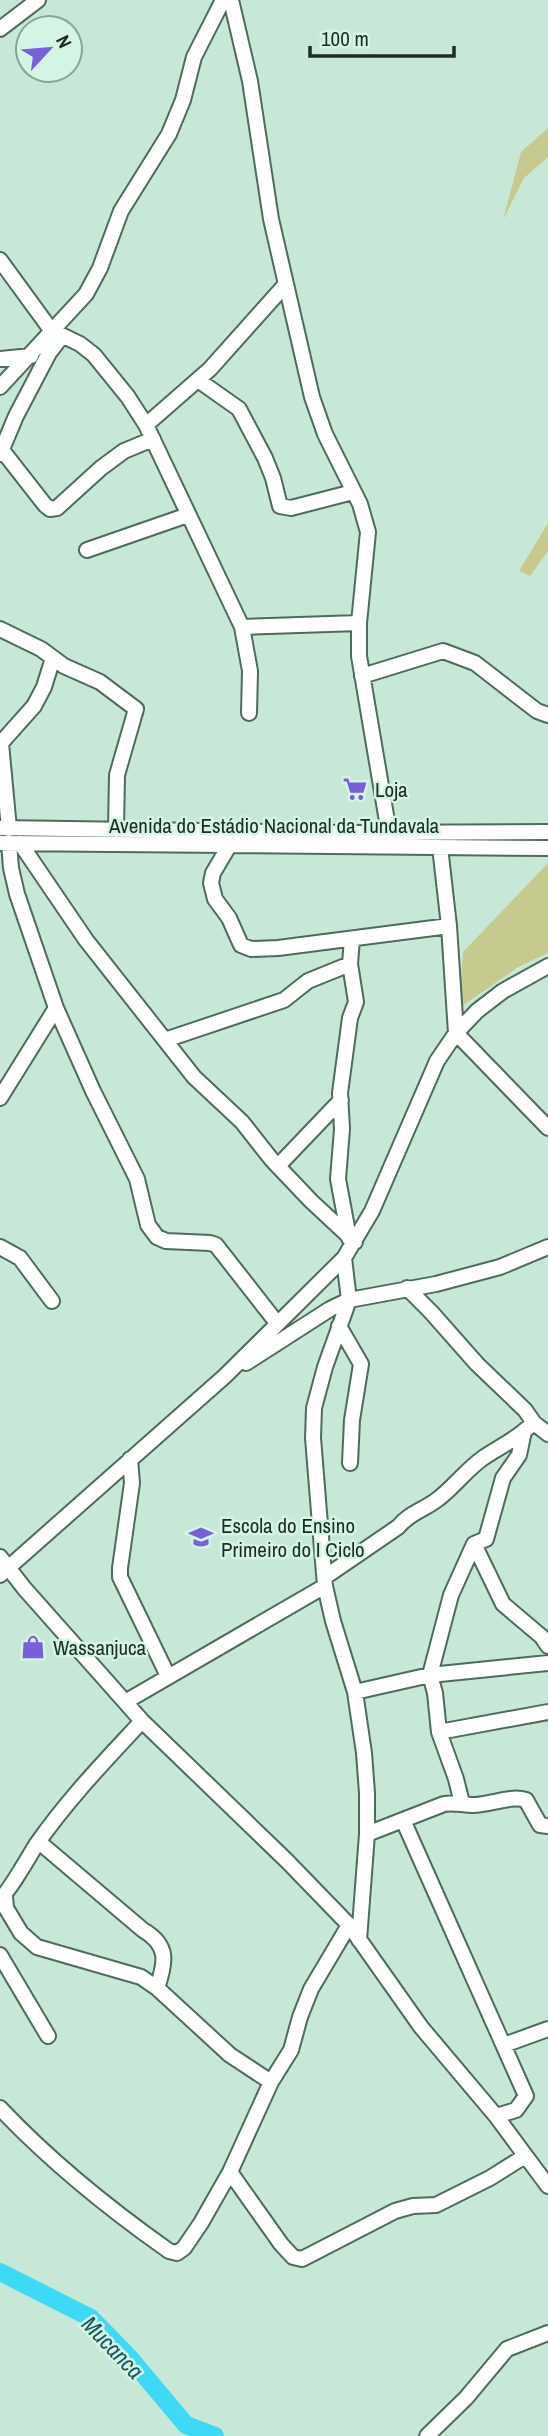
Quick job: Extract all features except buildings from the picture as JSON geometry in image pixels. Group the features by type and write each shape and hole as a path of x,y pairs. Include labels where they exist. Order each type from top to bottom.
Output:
{"street":[{"path":"0,29 38,0"},
{"path":"153,439 124,452 101,468 57,508 50,509 1,452 57,333 86,294 100,268 121,211 169,134 183,100 194,57 223,0"},
{"path":"230,0 250,81 271,219 312,397 324,434 360,504 368,532 359,623 359,656 389,832"},
{"path":"0,260 57,333 80,344 94,355 128,397 146,425 242,627 250,671 249,713"},
{"path":"146,425 198,380 286,284"},
{"path":"0,387 26,357 57,333"},
{"path":"0,359 49,353"},
{"path":"198,380 239,409 265,458 280,506 291,509 353,492"},
{"path":"87,550 188,515"},
{"path":"242,627 359,623"},
{"path":"0,629 100,682 136,709 117,775 116,830"},
{"path":"362,676 436,652 447,652 475,663 537,711 548,715"},
{"path":"53,658 44,687 34,706 1,743 11,868 17,894 56,1008 137,1179 148,1225 157,1237 166,1241 216,1245 277,1323"},
{"name":"Avenida do Estádio Nacional da Tundavala","path":"8,837 116,830 548,832"},
{"path":"8,837 194,1077 242,1122 278,1166 352,1240"},
{"name":"Avenida do Estádio Nacional da Tundavala","path":"8,837 229,846 548,848"},
{"path":"229,846 213,873 211,883 215,899 229,918 241,945 251,949 278,948 449,926"},
{"path":"440,847 457,1033 548,1128"},
{"path":"352,939 350,964 356,1002 350,1018 341,1100 338,1179 352,1240"},
{"path":"165,1040 284,1000 308,981 350,964"},
{"path":"548,966 503,991 477,1011 437,1061 372,1211 352,1240 344,1258 225,1376 3,1567 142,1721 349,1925 421,2027 496,2116 548,2186"},
{"path":"0,1098 56,1008"},
{"path":"278,1166 341,1100"},
{"path":"0,1247 20,1258 52,1301"},
{"path":"225,1376 349,1300 436,1284 500,1267 548,1247"},
{"path":"344,1258 349,1300 314,1408 313,1438 325,1581 333,1621 355,1692 367,1793 367,1835 359,1940"},
{"path":"407,1288 524,1410 529,1427 519,1455 503,1478 486,1539 474,1544 451,1595 430,1675 435,1693 439,1732 462,1804"},
{"path":"339,1326 361,1364 352,1420 350,1463"},
{"path":"529,1427 548,1434"},
{"path":"125,1702 325,1581 398,1527 405,1517 439,1499 482,1458 510,1443 529,1427"},
{"path":"130,1459 132,1483 120,1577 168,1676"},
{"path":"474,1544 503,1604 542,1637 548,1646"},
{"path":"355,1692 430,1675 548,1663"},
{"path":"439,1732 548,1712"},
{"path":"142,1721 68,1800 3,1897 6,1908 21,1933 37,1947 112,1967 141,1978 157,1988 230,2055 271,2082"},
{"path":"367,1835 444,1804 473,1805 519,1798 526,1800 540,1825 548,1826"},
{"path":"403,1820 526,2096 516,2110 496,2116"},
{"path":"38,1842 143,1930 157,1938 163,1951 162,1972 157,1988"},
{"path":"0,2108 33,2143 124,2219 169,2251 177,2253 184,2248 201,2223 230,2172 271,2082 291,2050 300,2017 312,1989 349,1925"},
{"path":"0,1955 48,2036"},
{"path":"504,2046 548,2029"},
{"path":"230,2172 281,2244 293,2257 302,2259 395,2211 436,2204 490,2178 525,2156"},
{"path":"427,2436 466,2398 507,2349 548,2333"}],"green space":[{"path":"548,128 548,157 524,178 503,220 521,152"},
{"path":"548,523 548,551 530,576 519,571"},
{"path":"548,863 548,953 520,966 459,1008 463,952"}],"waterway":[{"name":"Mucanca","path":"0,2272 91,2318 129,2357 186,2425 215,2436"}],"place":[{"name":"Loja","path":"355,789"},
{"name":"Escola do Ensino Primeiro do I Ciclo","path":"201,1537"},
{"name":"Wassanjuca","path":"33,1647"}]}
